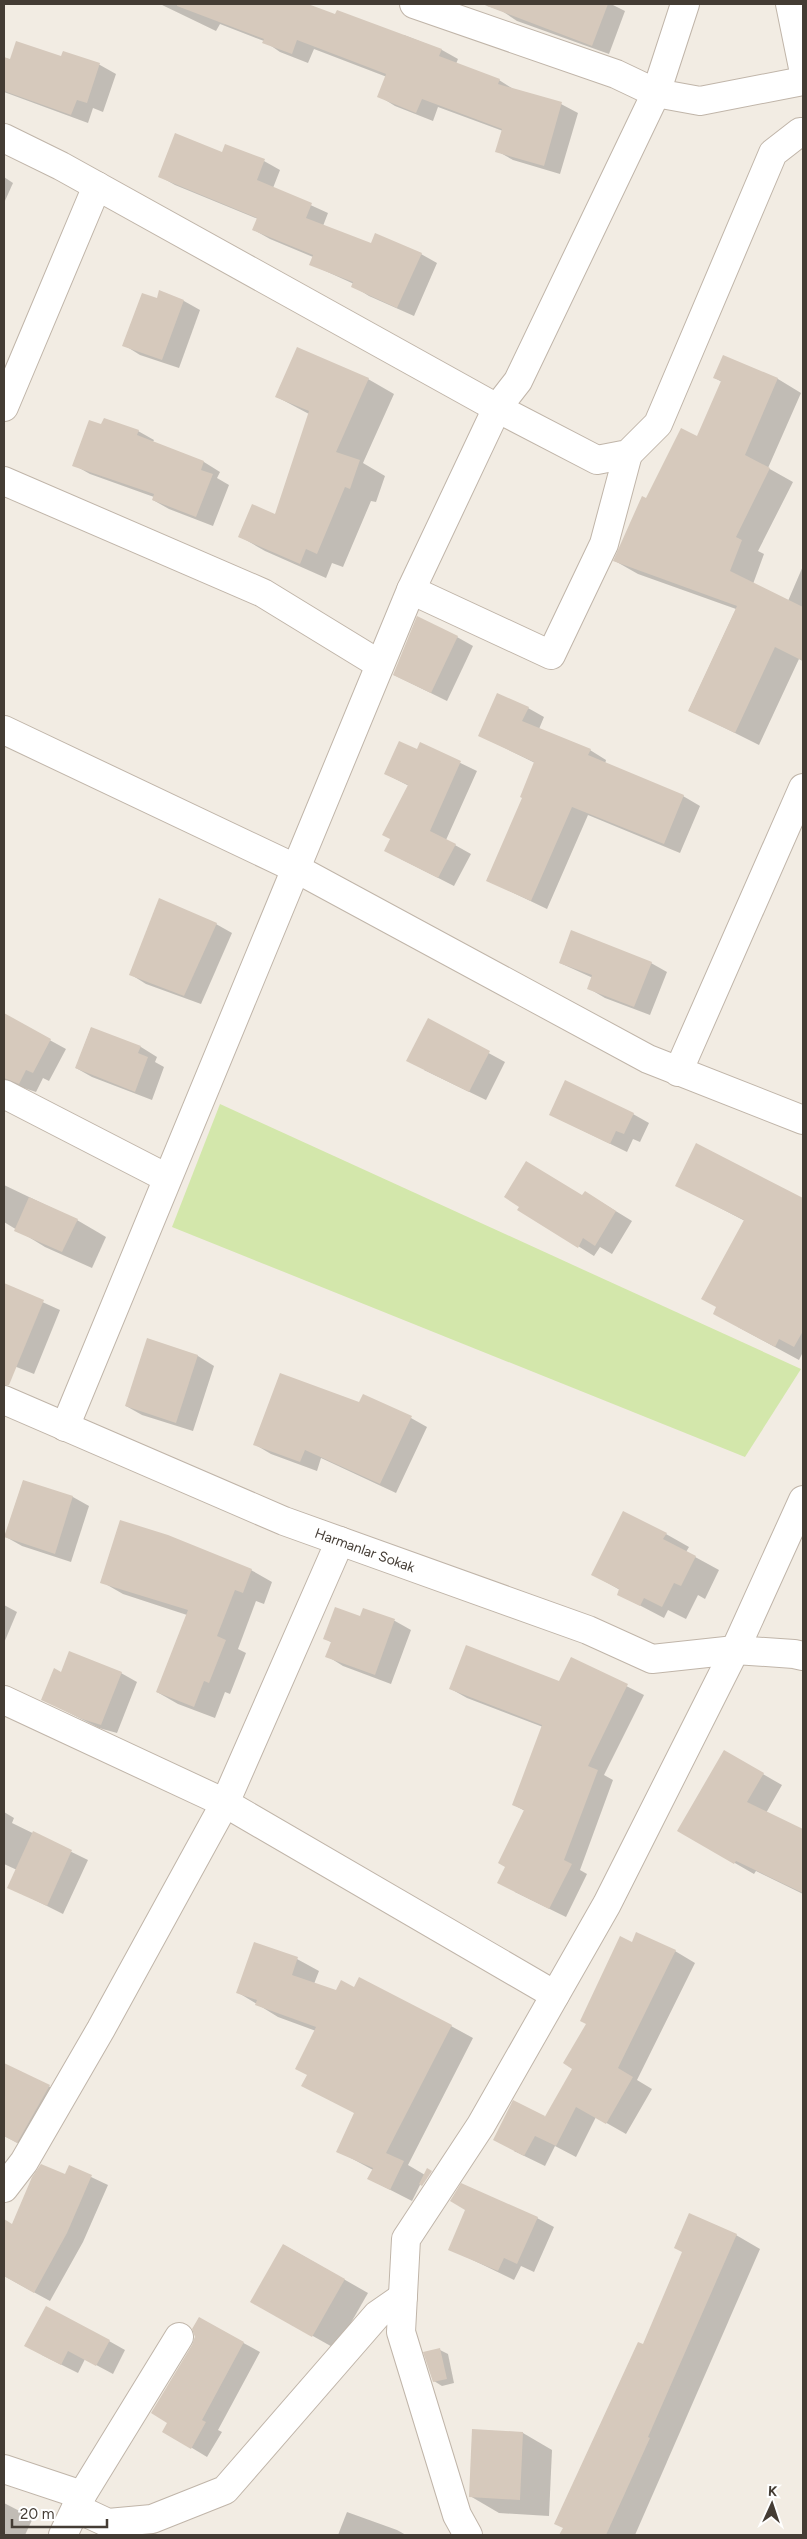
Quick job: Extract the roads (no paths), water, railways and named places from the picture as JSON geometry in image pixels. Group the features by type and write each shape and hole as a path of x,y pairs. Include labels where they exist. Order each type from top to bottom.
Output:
{"street":[{"path":"414,4 616,74 656,93 700,101 803,81"},
{"path":"65,1427 411,590 497,408 518,381 656,93 685,4"},
{"path":"790,4 803,68"},
{"path":"411,590 551,655 604,544 628,454 658,424 773,153 800,132 803,132"},
{"path":"4,138 97,186 497,408 598,460 628,454"},
{"path":"4,407 97,186"},
{"path":"4,481 263,593 380,664"},
{"path":"4,730 295,868 648,1060 803,1120"},
{"path":"678,1072 803,788"},
{"path":"4,1094 167,1178"},
{"name":"Harmanlar Sokak","path":"4,1400 284,1522 588,1630 652,1659 735,1650 803,1656"},
{"path":"468,2535 457,2515 401,2332 406,2239 481,2125 607,1904 735,1650 803,1500"},
{"path":"4,2188 14,2157 101,2029 224,1803 340,1541"},
{"path":"4,1700 224,1803 555,1995"},
{"path":"4,2470 79,2501 108,2523 152,2519 225,2490 377,2314 402,2297"},
{"path":"63,2535 79,2501 179,2337"}]}
